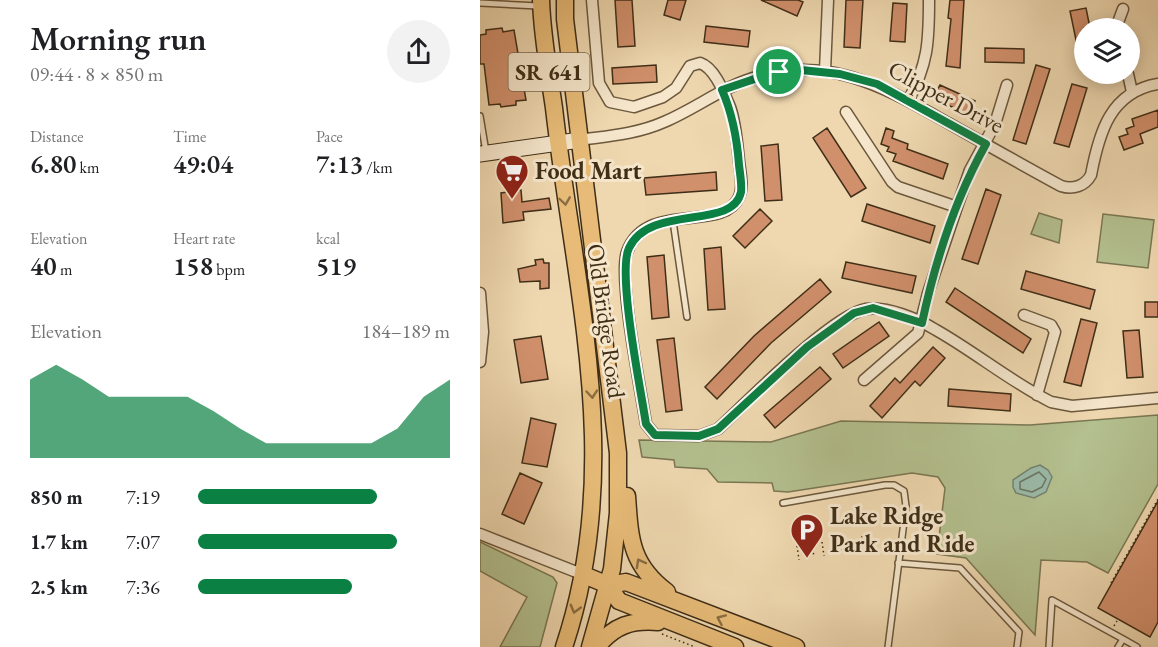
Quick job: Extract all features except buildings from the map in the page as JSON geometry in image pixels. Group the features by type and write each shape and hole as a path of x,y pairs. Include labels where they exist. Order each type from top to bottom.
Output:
{"main road":[{"name":"Old Bridge Road","path":"565,0 618,453 618,513 608,585 590,647"},
{"name":"Old Bridge Road","path":"542,3 558,143 589,362 594,424 594,501 584,575 564,647"},
{"path":"618,453 636,556 648,576 682,603"},
{"path":"584,575 608,585 626,582 796,647"},
{"path":"608,585 619,601 735,647"},
{"path":"597,647 612,631 627,623 671,622"}],"street":[{"path":"592,0 599,83 610,102 634,107 663,97 676,88 685,70 695,64 710,69 722,90 736,127 741,183 739,198 723,212 654,225 638,234 628,249 625,268 646,424 655,435 699,436 718,429 807,347 854,313 873,308 922,323 1037,395 1052,402 1072,406 1158,398"},
{"path":"825,72 828,0"},
{"path":"908,101 921,76 928,50 929,0"},
{"path":"1120,18 1123,9"},
{"name":"Clipper Drive","path":"483,154 645,129 664,122 722,90 775,72 825,72 877,84 1061,186 1073,189 1088,181 1102,130 1111,111 1132,92"},
{"path":"1130,84 1132,92 1158,84"},
{"path":"864,380 913,339 922,323 928,293 970,170 995,124 1007,85"},
{"path":"846,112 892,182 898,187 957,207"},
{"path":"480,293 483,332 480,362"},
{"path":"1024,315 1051,325 1055,332 1037,395"},
{"path":"480,534 584,575"}],"lane":[{"path":"480,3 542,3"},
{"path":"480,116 483,154"},
{"path":"673,220 687,317"},
{"path":"783,503 885,485 898,487 906,498 888,647"},
{"path":"898,563 960,568 1019,632 1017,647"},
{"path":"1049,647 1052,600 1137,647"},
{"path":"1118,647 1123,639"}],"path":[{"path":"1111,583 1158,500"},
{"path":"862,536 864,549"},
{"path":"850,538 852,551"},
{"path":"841,540 843,552"},
{"path":"831,541 833,554"},
{"path":"822,542 824,556"},
{"path":"812,544 814,557"},
{"path":"797,546 799,560"}],"green space":[{"path":"1039,213 1062,220 1059,243 1031,234"},
{"path":"1103,214 1154,220 1148,268 1097,262"},
{"path":"1158,415 1158,484 1108,573 1087,562 1041,560 1035,635 966,558 937,554 945,488 938,477 912,473 788,492 774,491 772,483 718,482 707,469 675,467 674,460 642,457 639,440 771,442 841,421 1030,425"},
{"path":"480,542 553,577 557,583 540,647 500,647 527,597 480,571"}],"water":[{"path":"1040,465 1048,470 1052,477 1046,492 1034,498 1016,493 1013,480"}],"place":[{"name":"Food Mart","path":"512,200"},
{"name":"Lake Ridge Park and Ride","path":"807,559"}],"route":[{"path":"801,70 825,72 877,84 986,144 970,170 928,293 922,323 873,308 863,309 807,347 718,429 699,436 662,437 655,435 646,424 632,331 625,268 628,249 641,231 654,225 723,212 735,204 741,191 736,127 722,90 752,78 779,72 801,70"}]}
